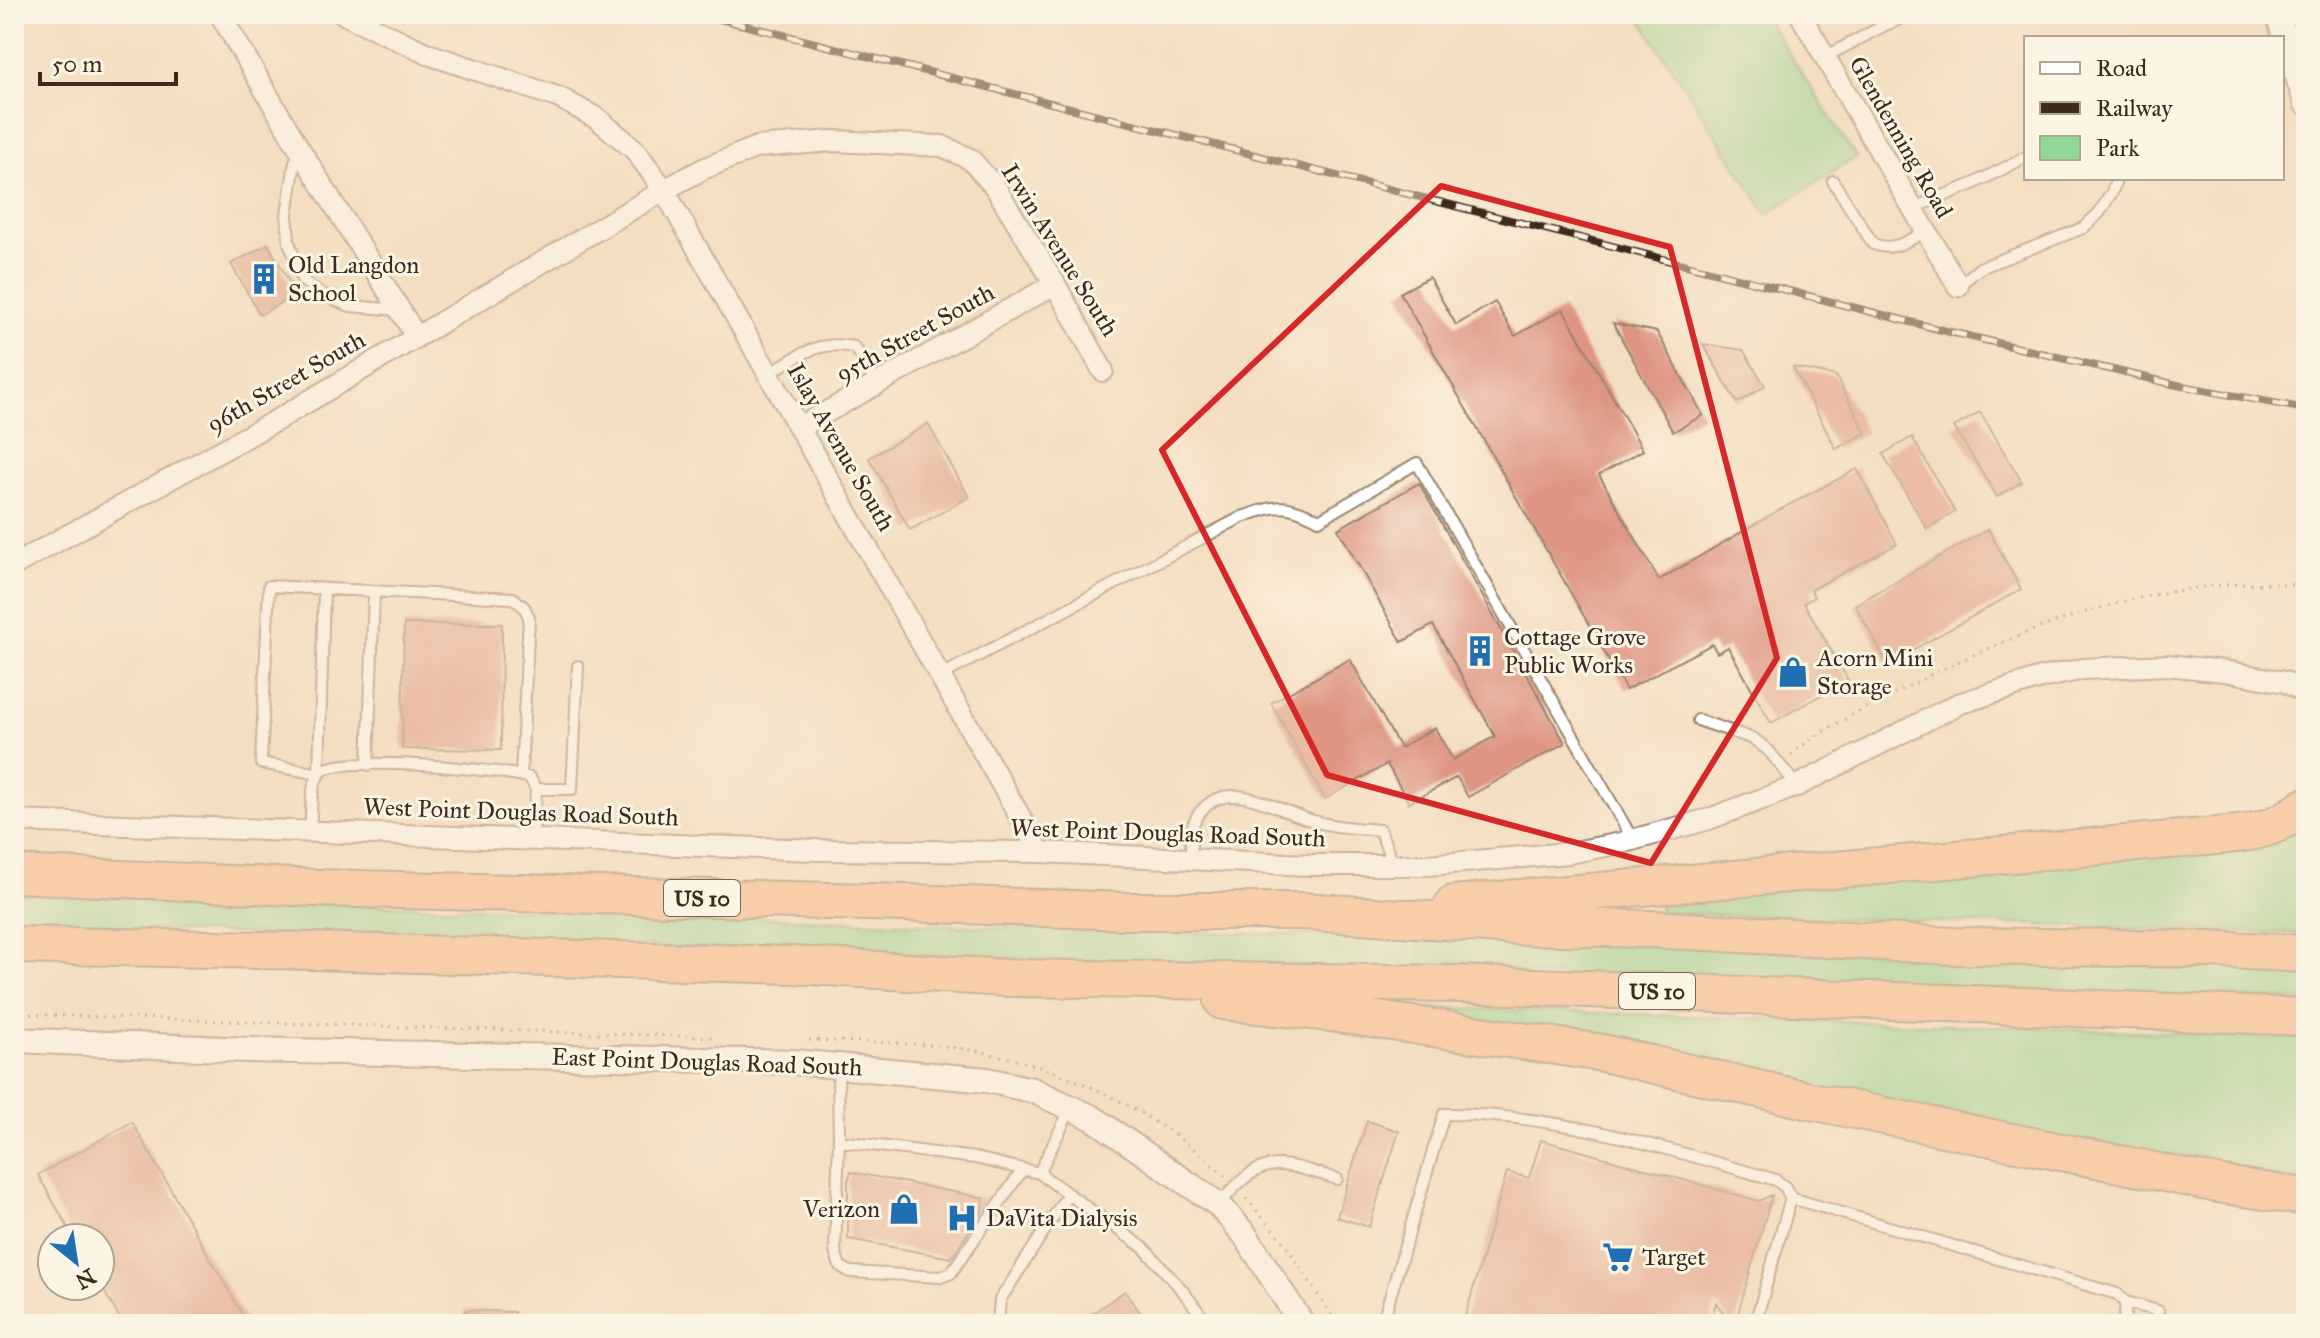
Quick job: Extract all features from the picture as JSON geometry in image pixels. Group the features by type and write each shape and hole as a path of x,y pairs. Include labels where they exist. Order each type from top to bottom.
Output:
{"highway":[{"path":"1389,918 1424,907 2237,834 2271,827 2288,820 2306,806"},
{"name":"US 10","path":"14,874 318,888 1127,911 1303,911 1515,926 1652,929 1952,946 2209,949 2306,954"},
{"name":"US 10","path":"14,945 794,965 1007,978 1459,984 2306,1017"},
{"path":"1007,978 1330,1013 1603,1053 1806,1100 2223,1185 2306,1197"},
{"path":"2223,1185 2306,1223"}],"street":[{"path":"220,14 416,336"},
{"name":"Islay Avenue South","path":"344,14 428,54 560,98 598,119 635,150 664,190 1040,852"},
{"name":"Glendenning Road","path":"1800,14 1958,286"},
{"path":"2278,14 2306,102"},
{"name":"96th Street South","path":"14,565 277,420 703,169 757,147 832,141 942,146 970,159"},
{"name":"Irwin Avenue South","path":"970,159 995,187 1055,284 1103,371"},
{"name":"95th Street South","path":"800,427 1055,284"},
{"name":"West Point Douglas Road South","path":"14,821 817,850 1040,852 1310,865 1428,865 1569,853 1633,840 1709,819 1797,786 1958,704 2041,678 2083,669 2167,665 2285,682 2306,680"},
{"name":"West Point Douglas Road South","path":"2285,682 2306,693"},
{"name":"East Point Douglas Road South","path":"14,1040 249,1050 794,1062 987,1080 1032,1090 1093,1118 1219,1205 1245,1235 1302,1324"}],"lane":[{"path":"1825,57 1885,25 1913,14"},
{"path":"300,150 295,162 287,214 289,242 303,281 327,297 350,306 399,310"},
{"path":"1913,208 1973,184 2024,158"},
{"path":"1958,286 1980,268 2083,228 2099,213 2116,180"},
{"path":"1833,181 1873,244 1885,248 1901,246 1926,231"},
{"path":"769,373 808,350 839,345 854,347 876,384"},
{"path":"940,676 1242,517 1276,505 1299,510 1319,520 1417,463 1633,840"},
{"path":"319,774 261,763 269,586 513,598 524,607 529,617 521,775"},
{"path":"310,830 315,783 319,774 324,589"},
{"path":"368,765 374,592"},
{"path":"536,789 572,789 578,666"},
{"path":"1698,720 1754,739 1797,786"},
{"path":"319,774 327,767 345,764 439,766 521,775 530,778 536,789 533,838"},
{"path":"1191,860 1192,827 1197,816 1208,803 1232,795 1324,824 1380,830 1393,865"},
{"path":"838,1066 835,1251 840,1266 850,1272 947,1276 1023,1169"},
{"path":"1039,1173 1071,1108"},
{"path":"1382,1324 1444,1114 1485,1114 1620,1135 1776,1180 1785,1187 1791,1198 1755,1324"},
{"path":"839,1141 975,1158 1039,1173 1144,1248 1208,1324"},
{"path":"1219,1205 1235,1186 1271,1163 1285,1163 1337,1179"},
{"path":"998,1324 1000,1300 1068,1194"},
{"path":"1791,1198 2117,1294 2126,1302 2158,1311"},
{"path":"2124,1324 2126,1302"}],"path":[{"path":"1780,764 1830,727 1962,658 2039,626 2171,591 2246,584 2306,586"}],"highlighted area":[{"path":"1441,186 1670,247 1777,658 1651,863 1327,775 1162,450"}],"green space":[{"path":"1637,14 1763,14 1856,157 1767,214"},
{"path":"2306,820 2306,934 1660,913 1658,899"},
{"path":"14,894 705,915 1008,928 1548,940 2306,968 2306,1000 14,926"},
{"path":"1388,1006 2306,1037 2306,1193"}],"building":[{"name":"Old Langdon School","path":"268,244 296,294 260,315 231,264"},
{"path":"1429,277 1456,325 1495,302 1515,336 1563,309 1643,450 1599,475 1659,580 1857,469 1897,544 1811,590 1814,597 1804,603 1848,680 1771,723 1728,647 1717,653 1712,644 1626,690 1400,293"},
{"path":"1613,323 1657,332 1703,415 1673,432"},
{"path":"1703,344 1743,350 1765,386 1737,403"},
{"path":"1793,367 1836,376 1866,433 1836,449"},
{"path":"1980,412 2022,482 1997,497 1954,427"},
{"path":"928,424 969,497 910,530 869,458"},
{"path":"1912,437 1955,512 1927,529 1883,454"},
{"name":"Cottage Grove Public Works","path":"1419,483 1565,743 1468,797 1457,777 1409,803 1387,764 1325,799 1271,703 1350,659 1400,748 1435,728 1453,760 1495,736 1433,625 1402,642 1338,529"},
{"path":"1988,529 2021,589 1888,664 1855,605"},
{"path":"404,624 502,624 501,750 402,749"},
{"path":"1367,1121 1399,1131 1369,1227 1337,1217"},
{"path":"132,1122 248,1324 123,1324 110,1302 116,1302 116,1222 65,1222 38,1175"},
{"name":"Target","path":"1541,1140 1759,1201 1772,1195 1735,1324 1716,1303 1710,1324 1463,1324 1507,1172 1529,1178"},
{"path":"851,1172 984,1198 982,1212 951,1258 848,1239 848,1181"},
{"path":"1125,1291 1148,1324 1077,1324"},
{"path":"465,1310 514,1312 514,1324 463,1324"}],"railway":[{"path":"701,14 1942,330 2177,385 2306,409"}],"place":[{"name":"Old Langdon School","path":"264,279"},
{"name":"Cottage Grove Public Works","path":"1480,651"},
{"name":"Acorn Mini Storage","path":"1793,672"},
{"name":"Verizon","path":"904,1209"},
{"name":"DaVita Dialysis","path":"962,1218"},
{"name":"Target","path":"1618,1257"}]}
